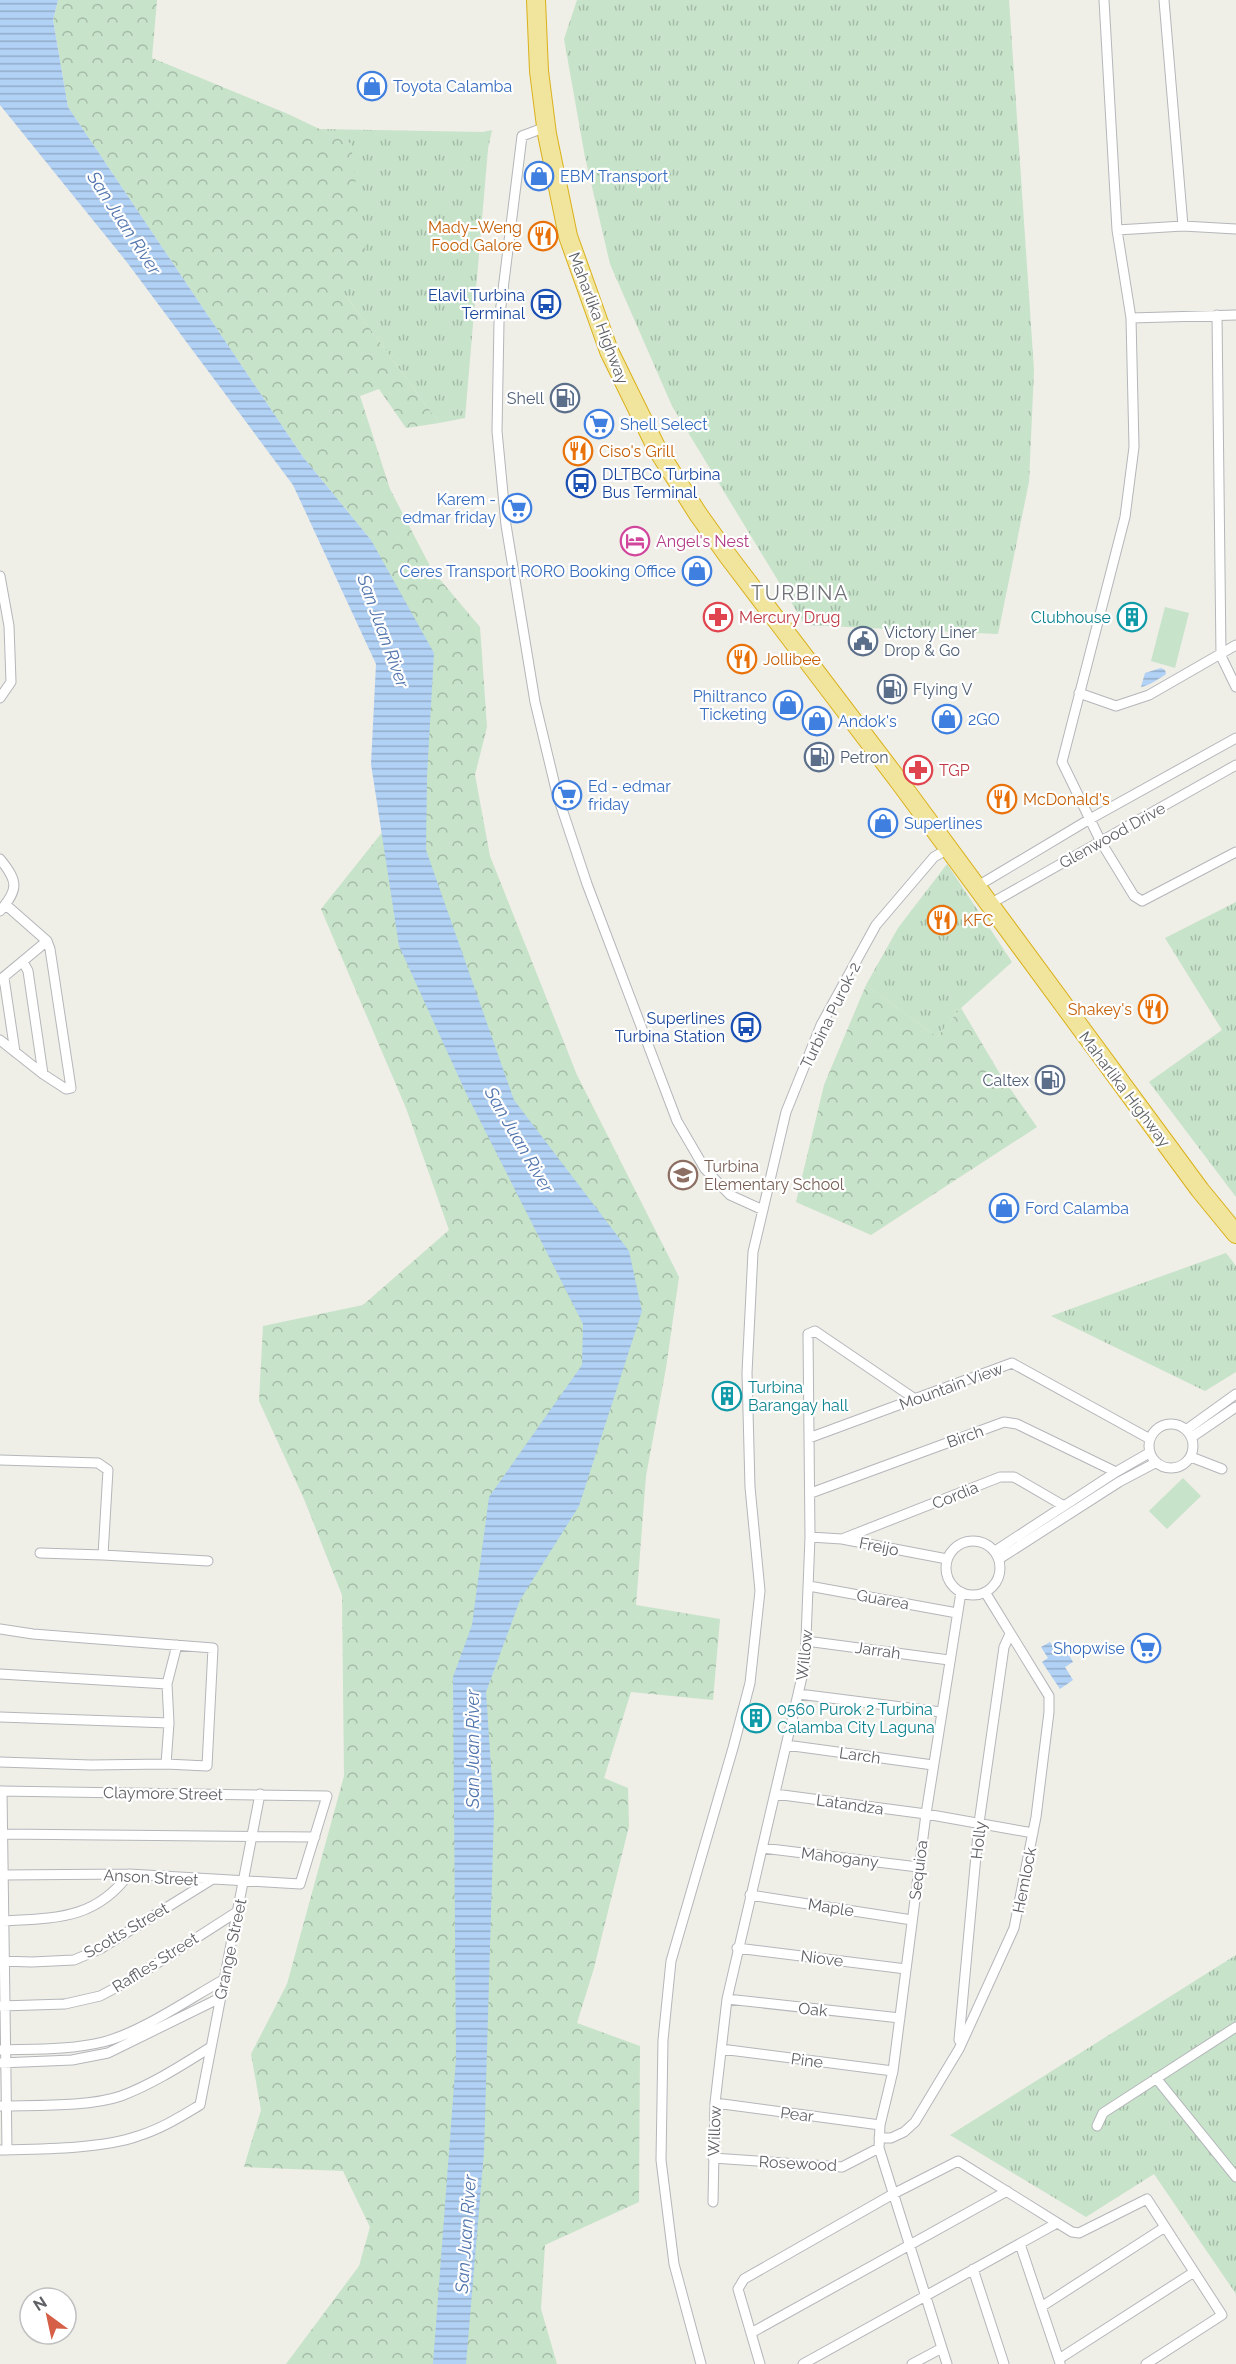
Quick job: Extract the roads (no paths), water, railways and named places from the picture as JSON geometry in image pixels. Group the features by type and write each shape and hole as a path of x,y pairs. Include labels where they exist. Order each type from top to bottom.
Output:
{"highway":[{"name":"Maharlika Highway","path":"536,0 539,71 546,127 568,236 609,351 657,449 728,556 1200,1190 1236,1234"}],"street":[{"path":"1104,0 1117,230 1131,318 1134,447 1125,517 1062,762 1101,842 1134,896 1142,901 1236,852"},
{"path":"1164,0 1183,226"},
{"path":"546,127 522,136 499,322 497,431 506,525 535,702 557,794 587,884 677,1121 705,1169 730,1195 763,1210"},
{"path":"1117,230 1183,226 1236,229"},
{"path":"1217,315 1221,656 1236,687"},
{"path":"1131,318 1236,315"},
{"path":"0,576 11,682 0,698"},
{"path":"1079,693 1116,706 1149,695 1221,656 1236,645"},
{"path":"0,651 10,655"},
{"path":"0,677 11,682"},
{"name":"Glenwood Drive","path":"976,887 1090,819 1236,738"},
{"name":"Glenwood Drive","path":"988,905 1236,765"},
{"name":"Turbina Purok-2","path":"701,2364 674,2264 661,2160 663,2040 671,1961 750,1683 760,1590 750,1486 747,1373 753,1252 786,1112 821,1025 876,925 934,857 948,849"},
{"path":"0,859 13,876 15,885 15,892 3,908 47,941 50,949 71,1088 66,1089 43,1074 0,1040"},
{"path":"15,1052 2,979 47,941"},
{"path":"23,962 28,971 43,1074"},
{"name":"Willow","path":"713,2202 712,2158 715,2103 727,1999 737,1948 805,1664 811,1493 808,1334 815,1331 915,1399"},
{"name":"Mountain View","path":"809,1438 1012,1363 1150,1439"},
{"path":"1189,1433 1236,1394"},
{"path":"1189,1433 1236,1407"},
{"name":"Birch","path":"811,1493 1004,1422 1017,1424 1116,1472"},
{"path":"1173,1424 1189,1433 1193,1444 1191,1457 1187,1462 1175,1469 1161,1467 1155,1463 1149,1453 1153,1433 1165,1425 1173,1424"},
{"path":"997,1555 1065,1506 1149,1453"},
{"path":"1191,1457 1222,1469"},
{"path":"0,1460 98,1463 108,1470 103,1555"},
{"path":"997,1555 1155,1463"},
{"name":"Cordia","path":"842,1539 1000,1477 1014,1478 1065,1506"},
{"name":"Freijo","path":"810,1537 842,1539 947,1559"},
{"path":"973,1541 988,1545 997,1555 999,1575 996,1582 985,1592 969,1594 961,1592 950,1582 947,1574 947,1559 957,1546 973,1541"},
{"path":"40,1553 208,1561"},
{"name":"Guarea","path":"809,1586 957,1612"},
{"name":"Sequioa","path":"879,2143 880,2125 893,2071 918,1867 961,1592"},
{"name":"Hemlock","path":"879,2143 904,2132 915,2122 959,2049 1014,1928 1033,1833 1049,1712 1049,1696 985,1592"},
{"path":"0,1629 33,1634 213,1648 207,1766 0,1762"},
{"name":"Holly","path":"959,2049 979,1823 1004,1647 1010,1634"},
{"name":"Jarrah","path":"806,1641 950,1660"},
{"path":"166,1764 169,1723 167,1684 177,1646"},
{"path":"0,1674 167,1684"},
{"path":"798,1694 941,1712"},
{"path":"0,1717 169,1723"},
{"name":"Larch","path":"786,1745 933,1765"},
{"path":"1,1791 4,2150"},
{"name":"Claymore Street","path":"1,1791 327,1796 315,1837"},
{"name":"Grange Street","path":"4,2150 111,2144 167,2125 200,2105 235,1914 244,1882 260,1794"},
{"name":"Latandza","path":"775,1794 926,1814 1033,1833"},
{"path":"2,1834 315,1837"},
{"name":"Anson Street","path":"3,1875 129,1874 300,1884 315,1837"},
{"name":"Mahogany","path":"762,1848 918,1867"},
{"path":"3,1921 63,1918 88,1908 116,1891 129,1874"},
{"name":"Scotts Street","path":"2,1961 74,1960 100,1949 211,1880"},
{"name":"Maple","path":"750,1895 912,1920"},
{"name":"Raffles Street","path":"2,2006 65,2004 100,1996 134,1978 235,1914"},
{"name":"Niove","path":"737,1948 906,1969"},
{"path":"3,2050 69,2047 104,2042 134,2030 223,1980"},
{"path":"3,2063 72,2060 108,2053 220,1998"},
{"name":"Oak","path":"727,1999 900,2018"},
{"path":"1097,2126 1103,2113 1236,2027"},
{"path":"3,2106 78,2103 119,2097 154,2082 211,2047"},
{"name":"Pine","path":"721,2049 893,2071"},
{"path":"1156,2078 1236,2177"},
{"name":"Pear","path":"715,2103 880,2125"},
{"path":"879,2143 947,2364"},
{"name":"Rosewood","path":"712,2158 842,2166 879,2143"},
{"path":"760,2364 738,2289 744,2279 893,2194 958,2160 1058,2223 1079,2233 1147,2199 1222,2315 1146,2364"},
{"path":"751,2333 1007,2191"},
{"path":"803,2364 1058,2223"},
{"path":"1041,2307 1165,2227"},
{"path":"1020,2244 1060,2361 1194,2272"},
{"path":"973,2270 1004,2364"},
{"path":"912,2364 942,2348"}],"water":[{"name":"San Juan River","path":"0,0 58,0 53,20 68,107 303,457 371,540 434,653 427,776 426,850 514,1100 629,1251 642,1311 579,1506 520,1600 486,1692 494,1811 484,2152 466,2364 433,2364 456,2059 453,1677 472,1625 489,1497 582,1365 583,1324 466,1093 399,946 371,764 376,664 293,485 126,261 0,105"},
{"path":"1161,668 1166,674 1141,687 1145,673"},
{"path":"1050,1642 1057,1653 1065,1648 1073,1662 1065,1667 1073,1680 1060,1689 1042,1662 1048,1658 1041,1647"}],"place":[{"name":"Toyota Calamba","path":"372,86"},
{"name":"EBM Transport","path":"539,176"},
{"name":"Mady–Weng Food Galore","path":"543,236"},
{"name":"Elavil Turbina Terminal","path":"546,304"},
{"name":"Shell","path":"565,398"},
{"name":"Shell Select","path":"599,424"},
{"name":"Ciso's Grill","path":"578,451"},
{"name":"DLTBCo Turbina Bus Terminal","path":"581,483"},
{"name":"Karem - edmar friday","path":"517,508"},
{"name":"Angel's Nest","path":"635,541"},
{"name":"Ceres Transport RORO Booking Office","path":"697,571"},
{"name":"Mercury Drug","path":"718,617"},
{"name":"Clubhouse","path":"1132,617"},
{"name":"Victory Liner Drop & Go","path":"863,641"},
{"name":"Jollibee","path":"742,659"},
{"name":"Flying V","path":"892,689"},
{"name":"Philtranco Ticketing","path":"788,705"},
{"name":"2GO","path":"947,719"},
{"name":"Andok's","path":"817,721"},
{"name":"Petron","path":"819,757"},
{"name":"TGP","path":"918,770"},
{"name":"Ed - edmar friday","path":"567,795"},
{"name":"McDonald's","path":"1002,799"},
{"name":"Superlines","path":"883,823"},
{"name":"KFC","path":"942,920"},
{"name":"Shakey's","path":"1153,1009"},
{"name":"Superlines Turbina Station","path":"746,1027"},
{"name":"Caltex","path":"1050,1080"},
{"name":"Turbina Elementary School","path":"683,1175"},
{"name":"Ford Calamba","path":"1004,1208"},
{"name":"Turbina Barangay hall","path":"727,1396"},
{"name":"Shopwise","path":"1146,1648"},
{"name":"0560 Purok 2 Turbina Calamba City Laguna","path":"756,1718"}],"district":[{"name":"TURBINA","path":"800,593"}]}
